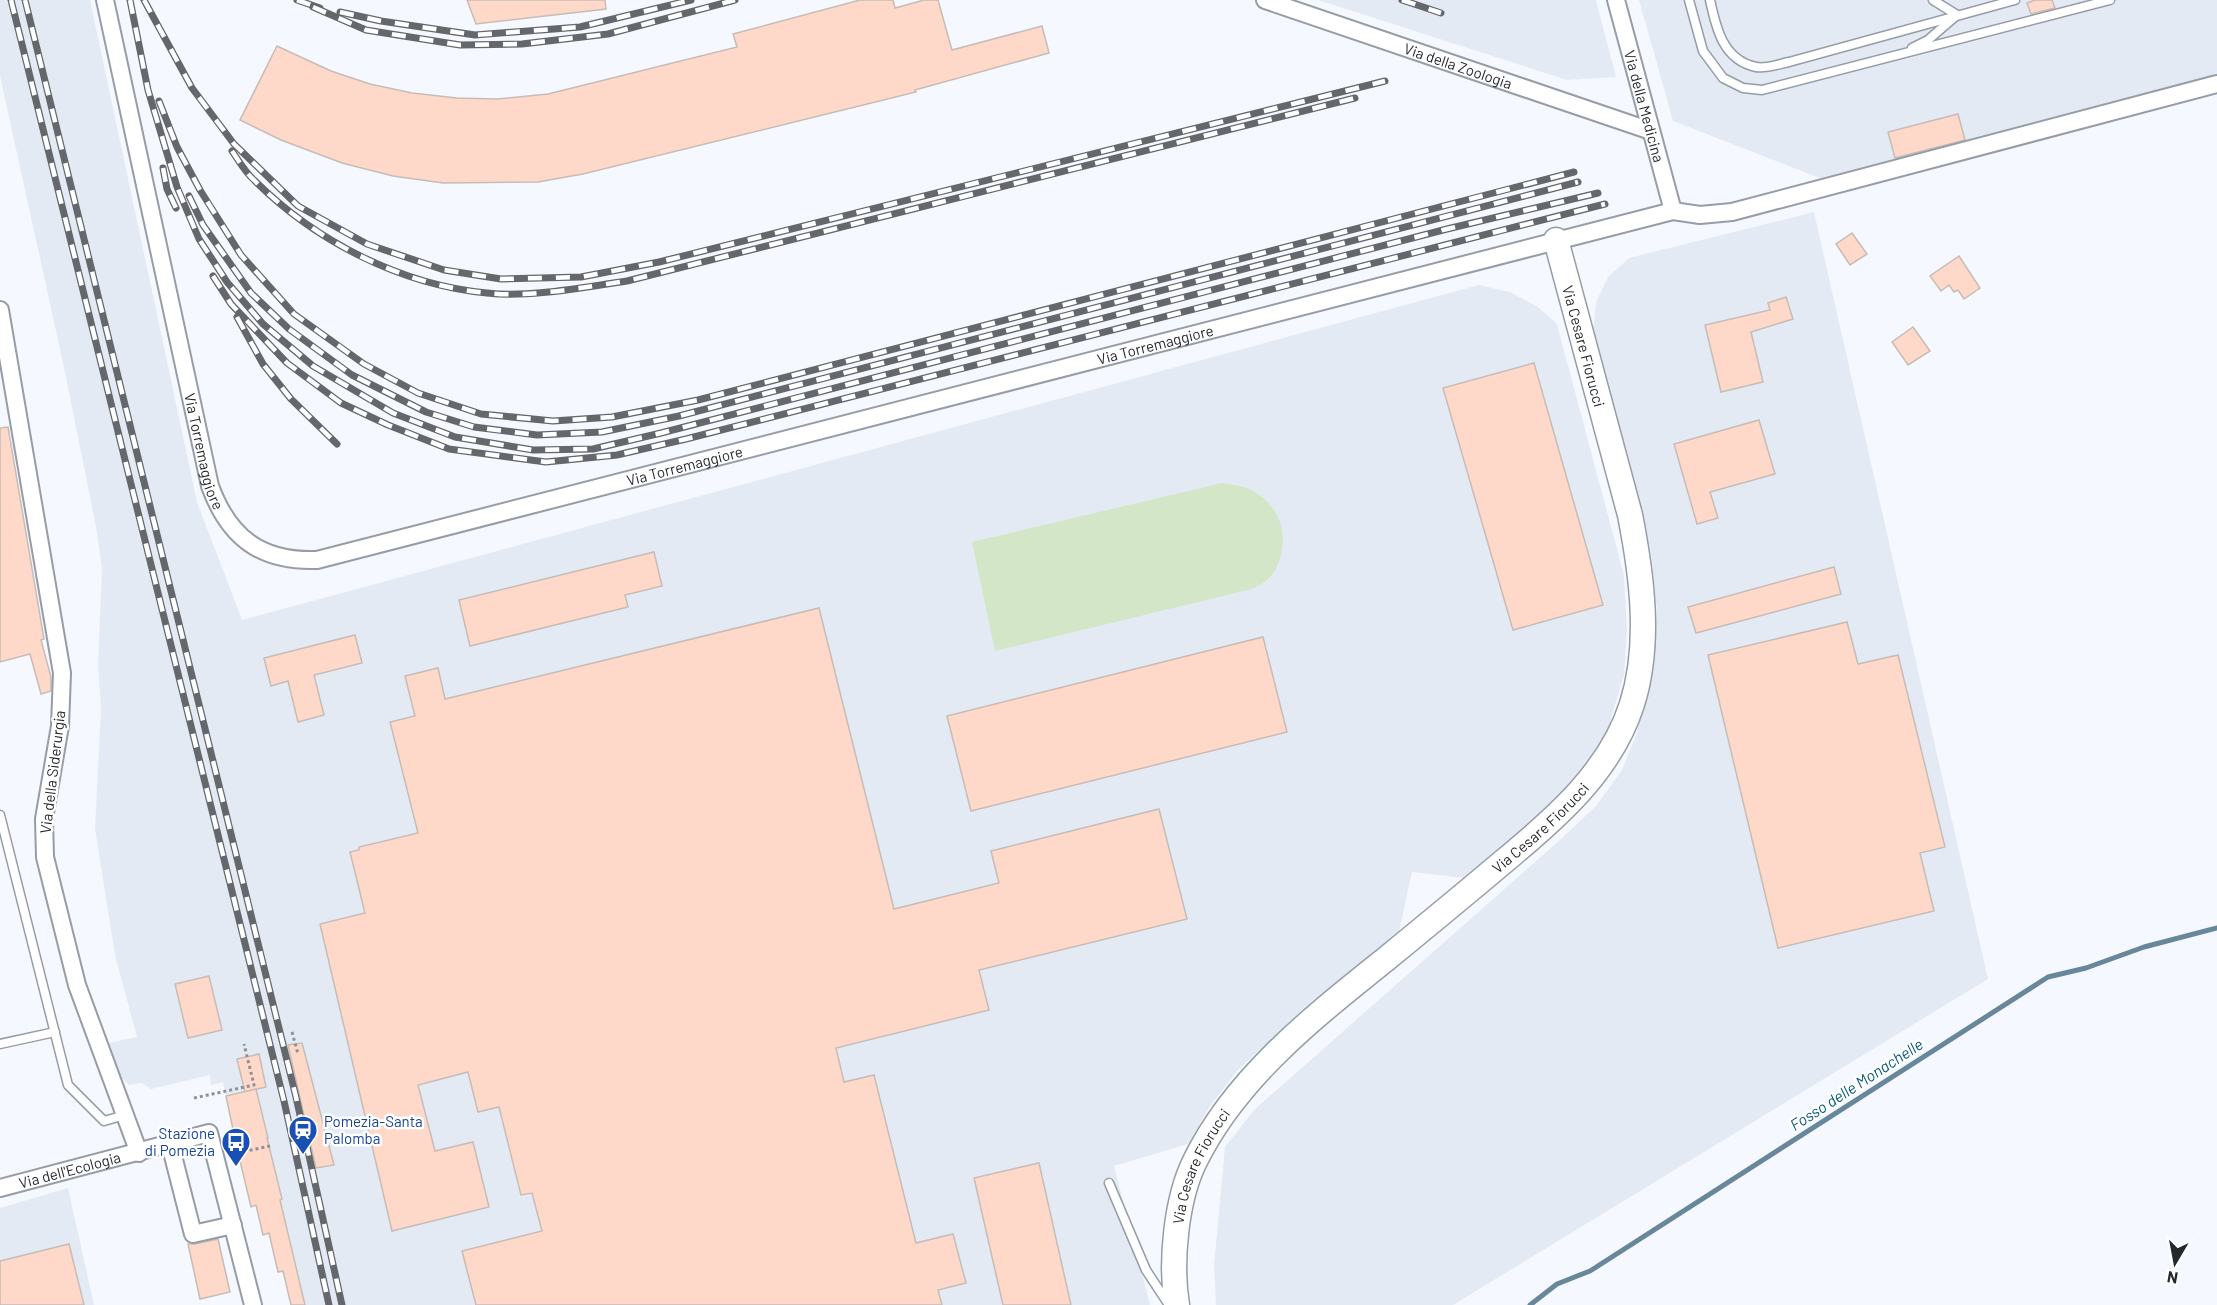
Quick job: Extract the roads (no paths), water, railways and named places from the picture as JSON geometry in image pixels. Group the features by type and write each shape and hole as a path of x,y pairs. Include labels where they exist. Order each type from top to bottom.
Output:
{"street":[{"name":"Via Torremaggiore","path":"105,0 210,486 222,513 243,539 264,552 288,559 317,560 1673,211"},
{"name":"Via della Zoologia","path":"1264,0 1652,131"},
{"name":"Via della Medicina","path":"1617,2 1673,211"},
{"path":"1673,211 1700,215 1732,212 2217,84"},
{"name":"Via Cesare Fiorucci","path":"1177,1305 1174,1263 1185,1188 1193,1163 1228,1109 1282,1046 1530,840 1577,795 1611,749 1632,704 1641,657 1643,622 1637,551 1630,515 1556,240"},
{"name":"Via della Siderurgia","path":"0,310 62,673 60,726 44,819 45,857 77,985 139,1153"},
{"name":"Via dell'Ecologia","path":"0,1188 209,1133 233,1225"},
{"path":"170,1144 193,1234 233,1225 253,1305"}],"lane":[{"path":"1689,0 1703,51 1723,78 1743,88 1762,90 2110,0"},
{"path":"1710,0 1717,32 1730,54 1758,67 1789,63 2015,0"},
{"path":"1933,0 1957,15"},
{"path":"1883,59 1905,53 1928,39 1957,15"},
{"path":"0,814 68,1085 104,1121 125,1115"},
{"path":"0,1044 55,1032"},
{"path":"1109,1183 1146,1270 1169,1305"}],"waterway":[{"name":"Fosso delle Monachelle","path":"1530,1305 1557,1284 1590,1271 2048,977 2086,968 2144,947 2217,928"}],"railway":[{"path":"11,0 284,1101 329,1305"},
{"path":"25,0 296,1097 342,1305"},
{"path":"130,0 148,90 177,187 199,239 227,282 263,324 313,366 393,413 455,437 533,450 593,449 661,433 1447,229 1598,193"},
{"path":"144,0 192,88 234,144 298,206 367,244 444,270 501,279 581,277 659,262 1385,81"},
{"path":"297,0 320,8"},
{"path":"340,12 381,21 475,35 580,27 691,0"},
{"path":"313,7 366,30 460,45 522,44 608,34 735,0"},
{"path":"1402,0 1441,13"},
{"path":"232,151 251,177 278,202 304,222 361,256 423,281 487,293 521,294 627,281 1355,98"},
{"path":"159,101 177,147 200,190 241,255 294,314 364,364 418,393 481,414 553,421 612,417 698,400 1574,172"},
{"path":"163,168 167,189 176,208"},
{"path":"189,196 203,225 251,293 289,329 352,375 426,412 474,427 537,435 602,432 679,416 1578,182"},
{"path":"213,276 231,304 287,363 341,403 388,425 449,449 546,462 617,455 686,439 1605,204"},
{"path":"237,317 263,364 291,399 337,444"}],"place":[{"name":"Pomezia-Santa Palomba","path":"303,1156"},
{"name":"Stazione di Pomezia","path":"236,1168"}]}
